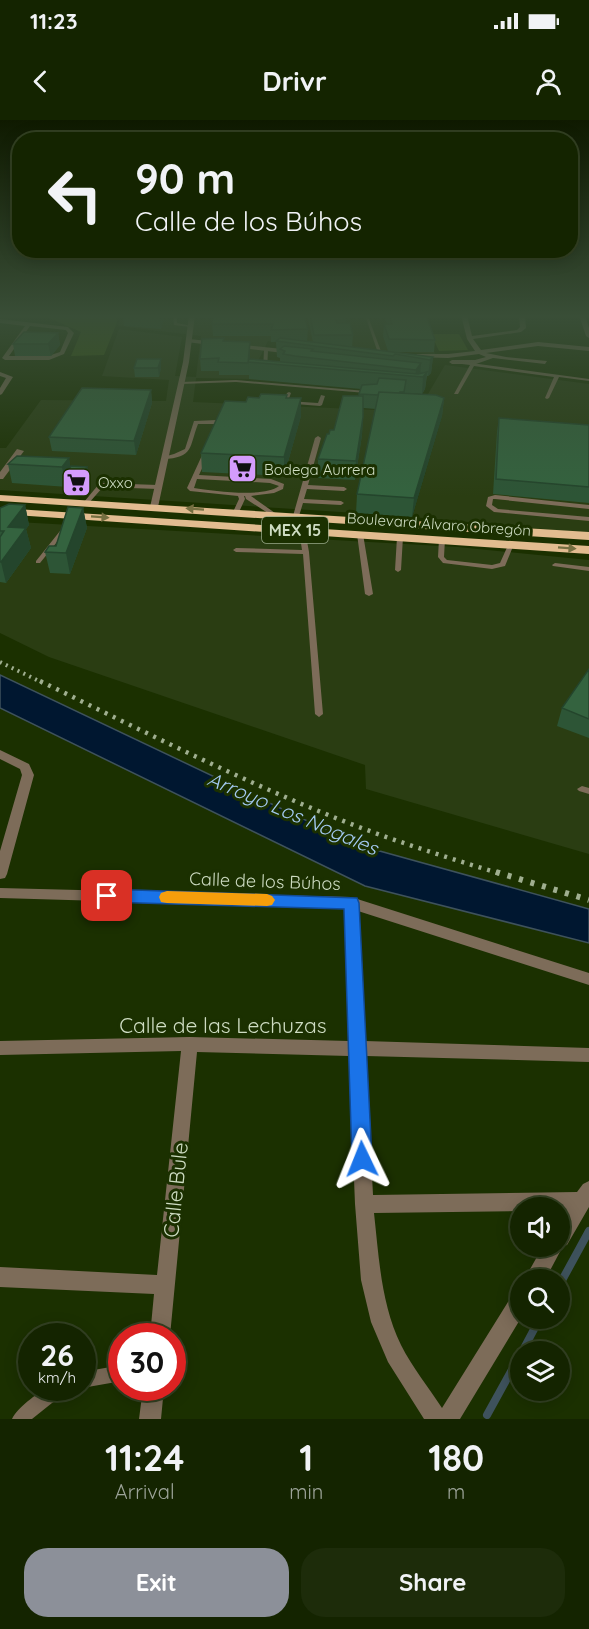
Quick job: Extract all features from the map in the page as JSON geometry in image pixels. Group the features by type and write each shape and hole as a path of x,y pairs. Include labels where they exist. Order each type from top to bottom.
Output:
{"highway":[{"name":"Boulevard Álvaro Obregón","path":"0,498 296,516 364,515 589,536"},
{"name":"Boulevard Álvaro Obregón","path":"0,511 589,550"}],"street":[{"path":"0,393 10,377 5,376"},
{"path":"154,507 182,376"},
{"path":"0,477 20,451"},
{"path":"0,754 25,767 28,775 0,874"},
{"name":"Calle de los Búhos","path":"0,893 351,903 589,979"},
{"path":"351,903 364,1204 371,1280 381,1322 395,1355 437,1419"},
{"name":"Calle de las Lechuzas","path":"0,1048 190,1044 589,1055"},
{"name":"Calle Bule","path":"162,1323 190,1044"},
{"path":"364,1204 586,1196"},
{"path":"570,1222 586,1196"},
{"path":"0,1277 166,1285"},
{"path":"448,1419 510,1318"},
{"path":"150,1419 152,1401"}],"lane":[{"path":"456,393 466,376"},
{"path":"547,398 557,376 589,380"},
{"path":"181,383 236,381 366,392"},
{"path":"299,405 308,387"},
{"path":"289,393 285,402 299,405 320,405 323,396"},
{"path":"165,458 188,451 196,422 218,423 214,435"},
{"path":"296,516 318,438"},
{"path":"195,477 271,481 282,484 279,491 240,494 192,490 190,488 209,445"},
{"path":"86,503 101,485 158,487"},
{"path":"304,487 344,489"},
{"path":"236,512 242,499 240,494"},
{"path":"248,494 248,498 273,514"},
{"path":"589,507 495,497 490,498 489,506 496,510 589,519"},
{"path":"300,501 341,503"},
{"path":"38,562 74,516"},
{"path":"302,530 306,552 319,714"},
{"path":"360,534 369,594"},
{"path":"398,570 400,537"},
{"path":"442,539 441,557 445,562 492,567 503,565 511,544"},
{"path":"236,550 306,552"},
{"path":"555,566 589,568"},
{"path":"20,1419 41,1401"}],"shaded area":[{"path":"102,376 251,376 249,379 196,378 193,402 378,410 356,513 0,490 0,448 6,448 41,400 166,401 169,380"},
{"path":"439,376 525,376 589,384 589,533 412,517 442,416 434,412 434,394 428,394"},
{"path":"0,521 458,547 589,560 589,854 366,789 365,765 49,657 0,633"}],"water":[{"name":"Arroyo Los Nogales","path":"0,675 358,845 589,909 589,943 365,886 0,708"}],"building":[{"path":"379,378 406,380 404,392 379,392 378,395 359,394 362,385 377,384"},
{"path":"82,388 151,390 134,441 49,437"},
{"path":"379,392 436,395 444,398 414,498 357,494"},
{"path":"261,394 301,398 284,457 201,453 225,401 246,402 248,397 259,398"},
{"path":"343,396 363,396 363,417 356,461 318,459 327,434 330,430 334,430"},
{"path":"499,418 589,425 589,487 496,479"},
{"path":"17,456 69,458 62,467 8,464"},
{"path":"71,466 87,467 80,478 64,477"},
{"path":"9,504 25,505 8,527 26,528 0,562 0,537 4,531 0,531 0,508"},
{"path":"68,507 83,508 66,553 45,552 49,546 56,546"},
{"path":"589,669 589,719 562,708"}],"waterway":[{"path":"568,1269 589,1231"},
{"path":"528,1341 534,1329"},
{"path":"487,1415 510,1373"}],"railway":[{"path":"0,662 43,683"},
{"path":"40,681 268,790 384,836 501,874"},
{"path":"496,872 589,900"}],"slow traffic":[{"path":"167,897 267,900"}],"place":[{"name":"Bodega Aurrera","path":"243,469"},
{"name":"Oxxo","path":"77,482"}],"route":[{"path":"107,896 351,903 362,1159"}]}
